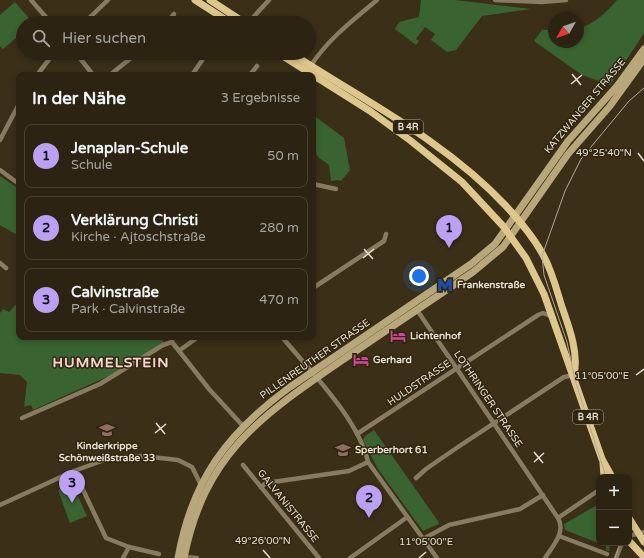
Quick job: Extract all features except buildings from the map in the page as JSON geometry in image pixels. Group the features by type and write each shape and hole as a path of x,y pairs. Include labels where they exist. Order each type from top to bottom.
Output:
{"main road":[{"path":"195,0 220,16"},
{"path":"210,0 234,16"},
{"name":"KATZWANGER STRASSE","path":"514,216 568,141 617,86 644,49"},
{"name":"KATZWANGER STRASSE","path":"511,236 572,150 615,99 644,59"},
{"name":"B 4R","path":"292,60 314,72"},
{"name":"B 4R","path":"299,60 313,72"},
{"name":"B 4R","path":"316,73 453,157 485,184 520,222 540,248 554,279 572,341 576,366 574,375"},
{"name":"B 4R","path":"316,74 387,123 445,167 473,192 511,236 533,271 553,316 569,368 574,375 602,459 610,474"},
{"name":"PILLENREUTHER STRASSE","path":"182,558 189,514 201,485 219,456 243,426 271,401 311,372 478,259 496,244 514,216"},
{"name":"PILLENREUTHER STRASSE","path":"182,558 198,507 211,480 223,461 243,436 259,421 316,378 485,263 500,250 511,236"},
{"name":"B 4R","path":"602,459 604,474"},
{"path":"632,522 641,533 644,542"},
{"path":"632,544 644,557"}],"street":[{"path":"31,0 45,16"},
{"path":"91,16 108,0"},
{"path":"254,16 268,0"},
{"path":"316,59 336,35 377,0"},
{"path":"495,0 566,0"},
{"path":"38,72 48,60"},
{"path":"81,60 91,72"},
{"path":"114,72 128,60"},
{"path":"194,72 202,60"},
{"path":"309,69 315,60"},
{"path":"252,72 257,66"},
{"path":"0,140 16,110"},
{"path":"0,170 16,182"},
{"path":"316,185 336,189"},
{"path":"316,286 384,241 386,234"},
{"path":"0,263 6,268"},
{"name":"LOTHRINGER STRASSE","path":"417,310 558,518"},
{"name":"HULDSTRASSE","path":"357,434 539,314 553,316"},
{"path":"22,418 100,384 170,340"},
{"path":"173,340 209,389 243,426"},
{"path":"180,350 194,340"},
{"path":"284,340 316,378 357,434 366,452 368,462 406,518 437,558"},
{"path":"416,478 426,469 564,377 574,375"},
{"path":"0,506 74,472 110,458 159,457 178,460 192,467 201,485"},
{"path":"261,487 266,483 349,471 368,462"},
{"name":"GALVANISTRASSE","path":"243,465 319,558"},
{"path":"74,472 103,535 109,540 129,547 159,554"},
{"path":"545,558 559,536 561,528 558,518 596,492"},
{"path":"423,539 449,526 520,509 543,495"},
{"path":"350,558 406,518"},
{"path":"559,536 607,554"},
{"path":"616,558 621,546"},
{"path":"123,558 129,547"},
{"path":"182,558 197,558"}],"green space":[{"path":"421,0 455,0 531,9 482,16 456,50 447,52 431,40 435,34 425,27 416,39 419,41 416,45 395,29 399,22 419,17"},
{"path":"617,0 644,0 644,33 610,85 582,75 534,41 542,30 548,30 548,48 584,48 584,26 599,18"},
{"path":"15,2 27,16 16,16 16,38 3,49 0,46 0,15"},
{"path":"316,117 344,138 350,170 341,181 331,181 329,165 318,157 316,153"},
{"path":"0,176 16,187 16,234 0,225"},
{"path":"16,304 16,340 162,340 164,342 111,375 33,410 31,405 24,407 27,382 20,375 0,373 0,313 3,309 9,312"},
{"path":"374,430 439,524 423,531 378,469 363,440 365,436"},
{"path":"72,483 87,516 70,523 58,490"},
{"path":"596,506 596,542 565,530 564,524"},
{"path":"606,546 610,546 609,551 606,550"}],"tram line":[{"path":"605,474 575,380 567,342 544,275 542,256 565,191 581,159 629,101 644,88"},
{"path":"615,558 619,546"}],"place":[{"name":"Jenaplan-Schule","path":"449,248"},
{"name":"Frankenstraße","path":"445,285"},
{"name":"Lichtenhof","path":"398,336"},
{"name":"Gerhard","path":"361,360"},
{"name":"Kinderkrippe Schönweißstraße 33","path":"107,430"},
{"name":"Sperberhort 61","path":"343,450"},
{"name":"Calvinstraße","path":"72,503"},
{"name":"Verklärung Christi","path":"369,518"}],"district":[{"name":"HUMMELSTEIN","path":"111,362"}]}
